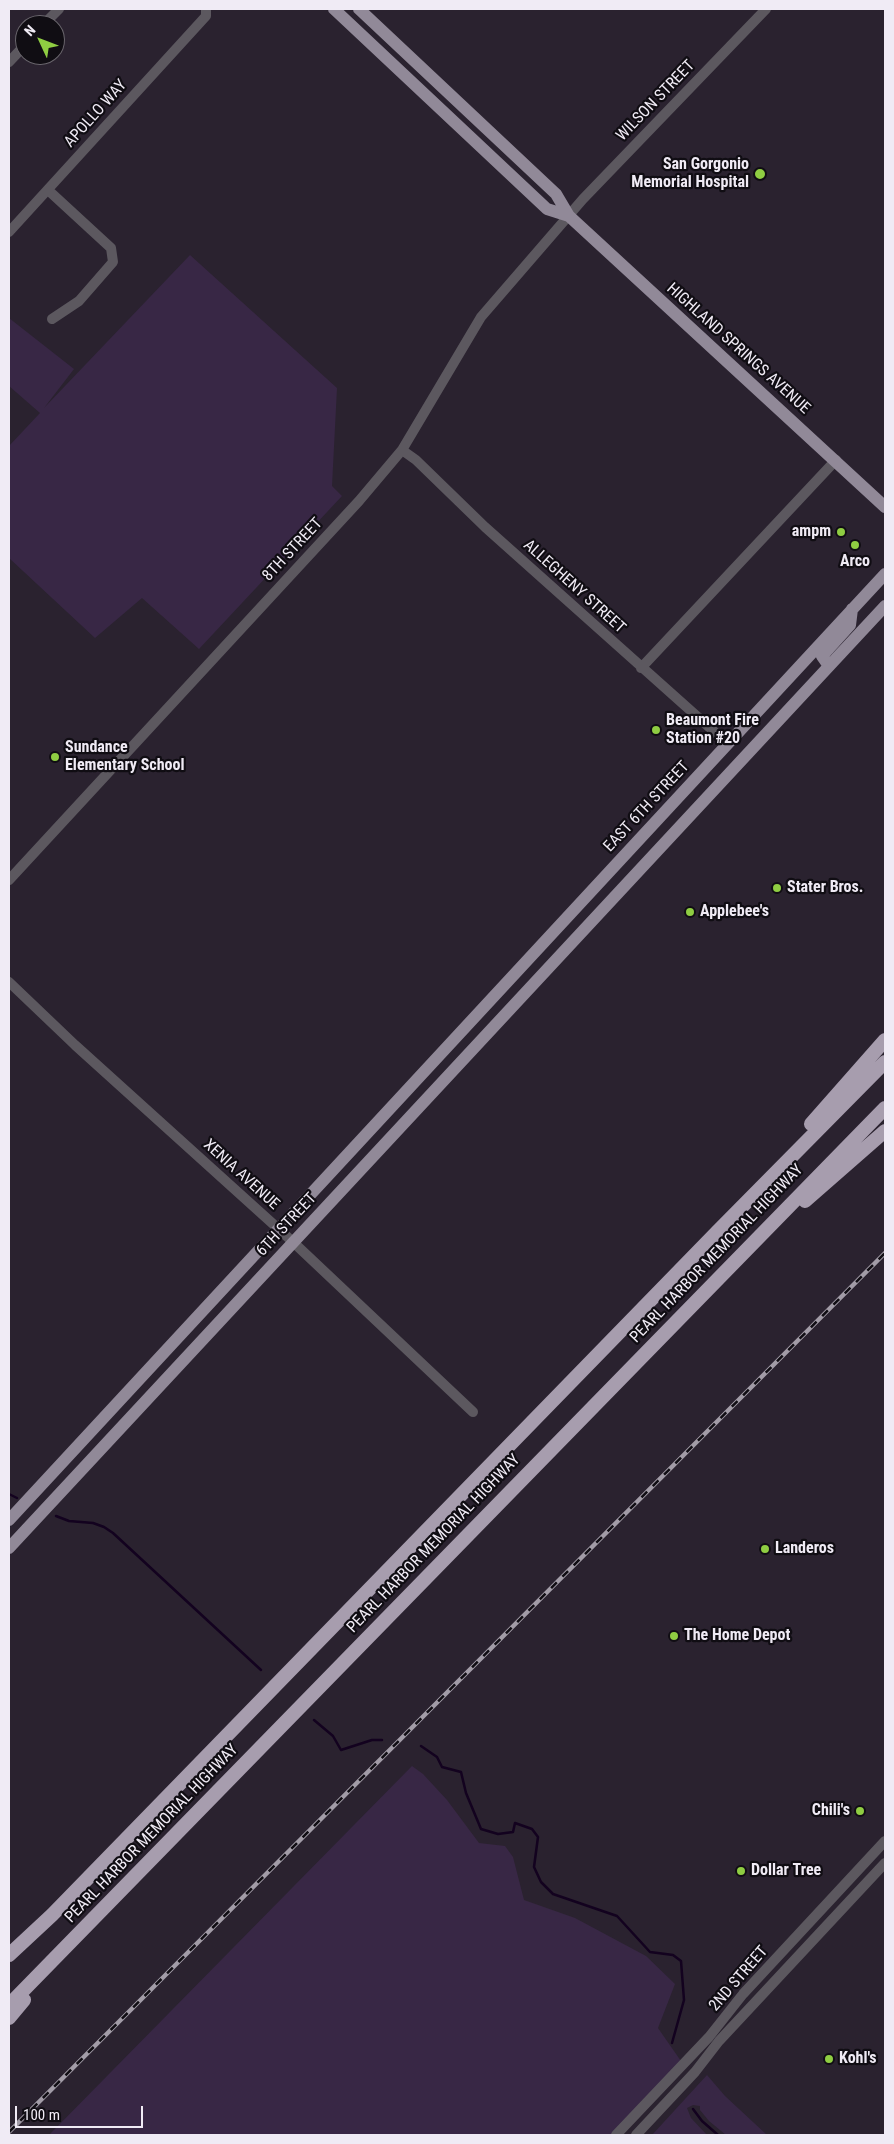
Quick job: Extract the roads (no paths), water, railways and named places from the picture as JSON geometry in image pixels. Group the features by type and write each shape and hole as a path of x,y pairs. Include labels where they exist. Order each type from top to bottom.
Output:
{"highway":[{"path":"717,1232 885,1040"},
{"name":"PEARL HARBOR MEMORIAL HIGHWAY","path":"9,1955 59,1907 885,1062"},
{"name":"PEARL HARBOR MEMORIAL HIGHWAY","path":"9,2005 885,1108"},
{"path":"745,1251 885,1131"},
{"path":"9,2018 93,1919"}],"main road":[{"name":"HIGHLAND SPRINGS AVENUE","path":"334,9 547,209 569,216"},
{"name":"HIGHLAND SPRINGS AVENUE","path":"359,9 556,194 569,216 885,506"},
{"name":"EAST 6TH STREET","path":"576,908 885,574"},
{"path":"852,609 850,626 822,656 829,666 885,606"},
{"name":"6TH STREET","path":"9,1548 192,1348 829,666"},
{"name":"6TH STREET","path":"9,1520 277,1228 576,908"}],"street":[{"name":"WILSON STREET","path":"569,216 766,9"},
{"name":"APOLLO WAY","path":"9,232 206,13"},
{"path":"48,190 111,248 113,262 79,301 52,319"},
{"name":"8TH STREET","path":"9,880 359,502 402,450 481,317 569,216"},
{"name":"ALLEGHENY STREET","path":"402,450 416,460 485,527 728,744"},
{"path":"641,668 836,460"},
{"name":"XENIA AVENUE","path":"9,982 75,1045 293,1242 474,1412"},
{"name":"2ND STREET","path":"616,2135 709,2037 743,1994 885,1841"},
{"name":"2ND STREET","path":"636,2135 885,1863"}],"waterway":[{"path":"9,1494 17,1498"},
{"path":"56,1516 69,1521 93,1523 113,1533 261,1670"},
{"path":"314,1720 333,1736 341,1750 372,1740 382,1740"},
{"path":"421,1746 437,1757 442,1767 461,1772 466,1793 481,1829 498,1834 513,1832 515,1823 532,1829 538,1837 534,1867 541,1882 553,1894 617,1916 650,1952 673,1955 681,1961 684,2000 672,2043"},
{"path":"693,2109 702,2121 718,2135"}],"railway":[{"path":"9,2132 885,1253"}],"place":[{"name":"San Gorgonio Memorial Hospital","path":"760,174"},
{"name":"ampm","path":"841,532"},
{"name":"Arco","path":"855,545"},
{"name":"Beaumont Fire Station #20","path":"656,730"},
{"name":"Sundance Elementary School","path":"55,757"},
{"name":"Stater Bros.","path":"777,888"},
{"name":"Applebee's","path":"690,912"},
{"name":"Landeros","path":"765,1549"},
{"name":"The Home Depot","path":"674,1636"},
{"name":"Chili's","path":"860,1811"},
{"name":"Dollar Tree","path":"741,1871"},
{"name":"Kohl's","path":"829,2059"}]}
